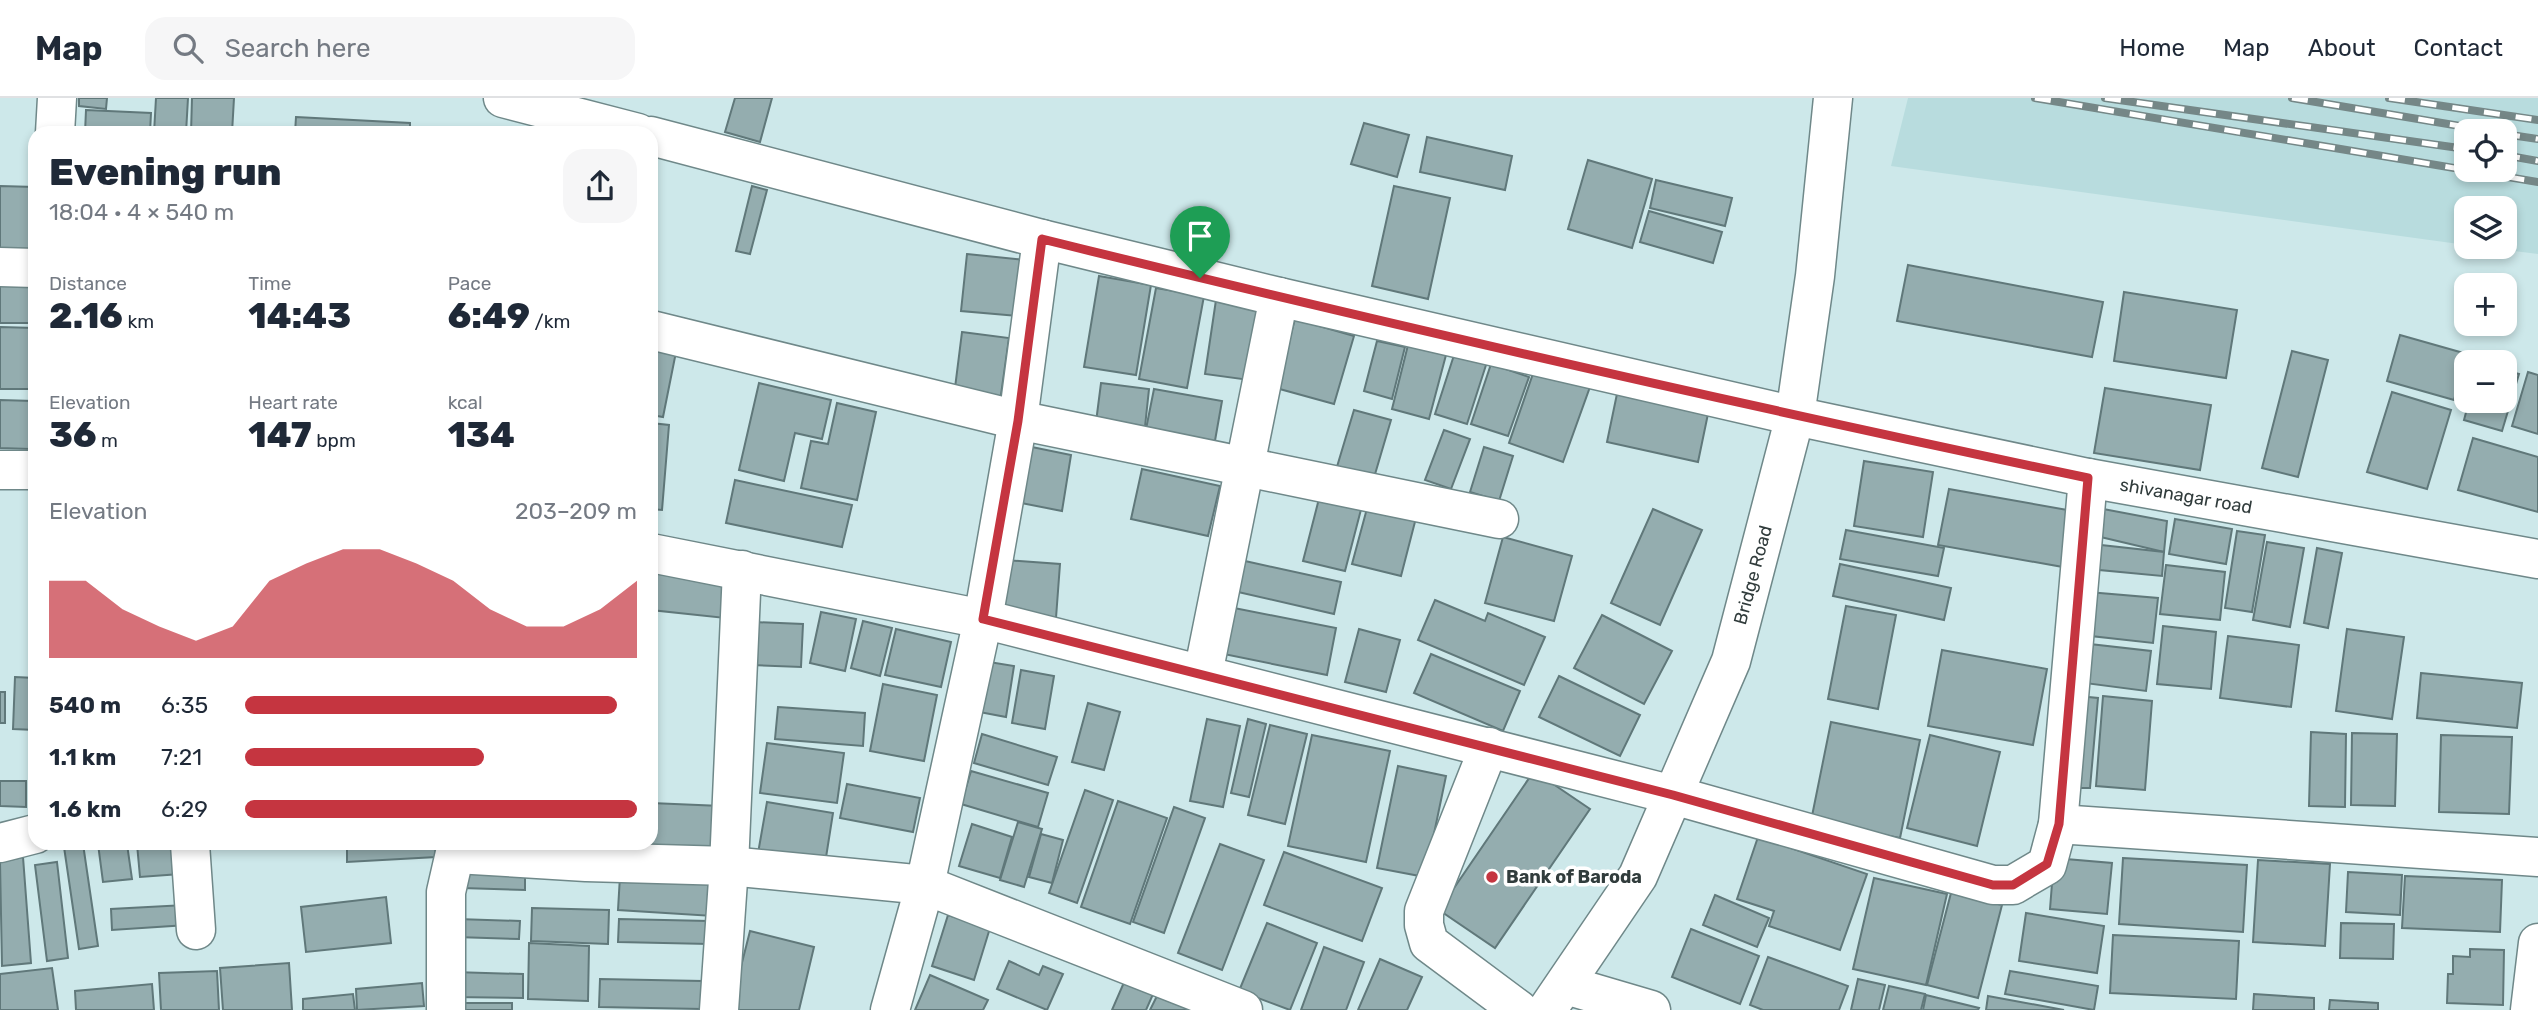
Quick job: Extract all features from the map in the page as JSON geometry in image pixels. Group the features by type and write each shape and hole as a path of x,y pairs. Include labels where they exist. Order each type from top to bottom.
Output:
{"street":[{"path":"55,126 57,98"},
{"name":"Bridge Road","path":"1557,997 1637,876 1731,660 1795,416 1815,275 1833,98"},
{"path":"510,111 597,126"},
{"name":"shivanagar road","path":"658,138 1279,298 1795,416 2088,478 2538,559"},
{"path":"891,1010 925,885 983,619 1018,421 1042,239"},
{"path":"0,267 28,268"},
{"path":"1203,674 1279,298"},
{"path":"658,332 1018,421 1499,519"},
{"path":"0,470 28,470"},
{"path":"658,554 983,619 1673,795 1993,885 2013,885 2047,864 2059,824 2088,478"},
{"path":"719,1010 729,866 741,570"},
{"path":"1489,747 1424,911 1424,925 1429,943 1519,1010"},
{"path":"2059,824 2538,857"},
{"path":"0,844 28,836"},
{"path":"190,850 196,930"},
{"path":"446,1010 446,892 457,850"},
{"path":"473,850 729,866 925,885 1243,1010"},
{"path":"2530,1010 2538,943"},
{"path":"1557,997 1651,1010"}],"shaded area":[{"path":"1908,98 2538,98 2538,254 2517,251 2517,196 2454,196 2454,243 1891,166"}],"building":[{"path":"79,98 107,98 106,109 79,106"},
{"path":"156,98 188,98 186,126 154,126"},
{"path":"192,98 234,98 232,126 191,126"},
{"path":"735,98 772,98 760,142 725,132"},
{"path":"86,110 151,113 150,126 85,126"},
{"path":"296,117 410,123 410,126 295,126"},
{"path":"1364,123 1409,135 1397,177 1351,164"},
{"path":"1427,137 1512,156 1505,190 1420,172"},
{"path":"1588,160 1652,179 1632,248 1568,229"},
{"path":"1656,180 1732,198 1725,226 1650,208"},
{"path":"0,186 28,187 28,249 0,249"},
{"path":"752,186 767,190 750,254 736,251"},
{"path":"1394,186 1450,198 1428,299 1372,286"},
{"path":"1649,211 1722,232 1713,263 1640,242"},
{"path":"967,254 1025,260 1019,316 961,311"},
{"path":"1908,265 2103,302 2092,357 1897,321"},
{"path":"0,275 28,275 28,323 0,323"},
{"path":"1099,276 1151,285 1136,375 1084,367"},
{"path":"1156,288 1204,296 1187,388 1139,379"},
{"path":"2124,292 2237,310 2226,378 2114,361"},
{"path":"1216,300 1260,307 1249,380 1205,374"},
{"path":"1295,319 1354,336 1334,404 1276,388"},
{"path":"0,327 28,328 28,389 0,389"},
{"path":"962,332 1009,338 1000,402 954,396"},
{"path":"2400,335 2454,350 2454,400 2387,381"},
{"path":"1377,341 1405,347 1392,399 1364,391"},
{"path":"1408,345 1446,355 1429,419 1392,409"},
{"path":"658,348 676,352 663,417 658,416"},
{"path":"2292,351 2328,360 2298,477 2262,468"},
{"path":"1455,352 1487,362 1467,424 1435,414"},
{"path":"1491,364 1529,377 1508,436 1471,424"},
{"path":"1536,365 1591,384 1563,462 1509,443"},
{"path":"2528,372 2538,375 2538,434 2512,426"},
{"path":"759,383 831,400 822,439 795,433 784,481 739,470"},
{"path":"1101,383 1149,389 1144,436 1095,430"},
{"path":"2105,388 2211,405 2200,470 2094,453"},
{"path":"1154,389 1222,401 1213,452 1144,439"},
{"path":"1618,389 1709,409 1698,462 1607,442"},
{"path":"2392,392 2451,410 2427,489 2367,472"},
{"path":"0,400 28,401 28,449 0,448"},
{"path":"837,403 876,412 857,500 801,488 811,441 828,444"},
{"path":"1354,410 1391,420 1373,481 1336,470"},
{"path":"2466,413 2507,413 2502,431 2464,420"},
{"path":"658,424 669,425 662,510 658,510"},
{"path":"1444,430 1470,439 1451,489 1425,480"},
{"path":"2473,438 2538,457 2538,512 2458,490"},
{"path":"1027,446 1071,455 1062,511 1016,502"},
{"path":"1484,447 1513,456 1499,501 1470,492"},
{"path":"1864,461 1933,472 1923,537 1854,526"},
{"path":"1142,469 1220,486 1208,536 1131,519"},
{"path":"735,480 852,505 842,547 726,523"},
{"path":"1322,487 1364,498 1345,571 1303,561"},
{"path":"1949,489 2073,511 2063,567 1938,545"},
{"path":"1369,501 1417,514 1401,576 1352,564"},
{"path":"2098,508 2167,521 2164,552 2092,535"},
{"path":"1653,509 1702,530 1660,625 1611,603"},
{"path":"2175,519 2232,529 2226,564 2169,554"},
{"path":"1846,530 1944,548 1938,576 1840,559"},
{"path":"2237,531 2265,535 2252,612 2225,608"},
{"path":"1503,537 1572,556 1554,621 1485,603"},
{"path":"2267,542 2304,548 2290,627 2253,620"},
{"path":"2092,544 2164,552 2162,576 2089,569"},
{"path":"2317,548 2342,553 2328,628 2304,623"},
{"path":"1006,560 1060,564 1056,618 1002,613"},
{"path":"1245,561 1341,582 1334,614 1238,592"},
{"path":"1840,564 1951,588 1944,620 1833,596"},
{"path":"2166,565 2225,572 2220,620 2160,614"},
{"path":"658,572 729,579 725,618 658,611"},
{"path":"2088,592 2158,598 2153,643 2082,635"},
{"path":"1435,600 1485,621 1488,613 1545,637 1524,685 1418,640"},
{"path":"1224,606 1336,628 1327,675 1214,652"},
{"path":"1846,606 1896,615 1878,709 1828,699"},
{"path":"821,612 856,619 845,671 810,663"},
{"path":"1602,615 1672,651 1644,704 1574,668"},
{"path":"863,621 892,628 880,676 851,668"},
{"path":"754,622 803,624 801,667 752,665"},
{"path":"2163,626 2216,632 2211,689 2157,684"},
{"path":"896,629 951,642 941,687 885,675"},
{"path":"1359,629 1400,640 1386,692 1345,682"},
{"path":"2347,629 2404,637 2392,719 2336,711"},
{"path":"2228,636 2299,645 2291,707 2220,698"},
{"path":"2081,643 2151,651 2146,691 2077,682"},
{"path":"1942,650 2047,669 2033,745 1928,726"},
{"path":"1431,654 1520,691 1503,731 1414,693"},
{"path":"983,661 1014,666 1006,717 974,711"},
{"path":"1021,670 1054,676 1045,729 1012,723"},
{"path":"2421,673 2522,683 2517,728 2417,718"},
{"path":"1559,676 1640,715 1620,756 1539,717"},
{"path":"15,677 28,678 28,730 13,729"},
{"path":"883,684 937,695 924,761 870,751"},
{"path":"0,692 5,692 5,723 0,723"},
{"path":"2078,696 2098,698 2090,788 2071,788"},
{"path":"2103,696 2152,701 2145,790 2096,786"},
{"path":"1088,703 1120,712 1104,770 1072,762"},
{"path":"778,707 865,713 863,746 775,739"},
{"path":"1207,719 1240,726 1223,807 1190,801"},
{"path":"1248,719 1266,724 1249,797 1231,793"},
{"path":"1831,722 1920,740 1900,838 1811,821"},
{"path":"1270,725 1307,734 1285,824 1248,815"},
{"path":"2311,732 2346,734 2345,807 2309,806"},
{"path":"2352,733 2397,734 2395,806 2351,805"},
{"path":"982,734 1057,757 1048,785 974,763"},
{"path":"1312,735 1390,751 1366,862 1288,846"},
{"path":"1930,735 2000,752 1977,846 1907,828"},
{"path":"2441,735 2512,737 2509,814 2439,812"},
{"path":"767,743 844,753 837,803 760,793"},
{"path":"1398,766 1446,776 1425,877 1377,868"},
{"path":"971,771 1048,793 1038,827 961,804"},
{"path":"1534,771 1590,809 1495,948 1439,910"},
{"path":"0,781 26,781 26,807 0,806"},
{"path":"847,784 920,798 913,832 840,818"},
{"path":"1085,790 1113,800 1077,903 1049,893"},
{"path":"1118,801 1167,818 1130,924 1081,907"},
{"path":"767,802 833,813 824,870 757,859"},
{"path":"658,803 721,806 719,857 640,853 640,850 658,850"},
{"path":"1174,807 1205,818 1164,933 1133,922"},
{"path":"1018,822 1042,829 1024,887 1000,880"},
{"path":"972,824 1012,837 1000,878 959,866"},
{"path":"1041,834 1063,840 1052,883 1029,877"},
{"path":"1758,837 1867,874 1840,950 1769,926 1774,911 1737,899"},
{"path":"1220,844 1264,860 1222,970 1178,953"},
{"path":"64,850 84,850 98,946 79,949"},
{"path":"99,850 128,850 132,879 103,882"},
{"path":"138,850 178,850 180,874 140,877"},
{"path":"347,850 435,850 436,857 347,862"},
{"path":"1284,852 1382,888 1362,941 1264,905"},
{"path":"23,857 31,963 2,966 0,862"},
{"path":"2054,858 2112,863 2107,914 2050,909"},
{"path":"2123,858 2247,865 2243,932 2119,924"},
{"path":"2258,860 2330,864 2325,946 2253,942"},
{"path":"57,862 68,958 47,961 35,865"},
{"path":"463,865 525,866 525,890 462,888"},
{"path":"2348,872 2402,875 2400,915 2346,912"},
{"path":"620,876 715,881 713,916 618,910"},
{"path":"2405,876 2502,880 2500,932 2402,928"},
{"path":"1874,878 1947,894 1926,985 1853,969"},
{"path":"1951,893 2002,905 1978,998 1927,985"},
{"path":"1715,895 1769,918 1757,947 1703,925"},
{"path":"386,897 391,943 306,952 301,907"},
{"path":"185,905 187,925 112,930 111,909"},
{"path":"532,908 609,910 608,944 531,941"},
{"path":"2026,913 2104,926 2097,973 2019,961"},
{"path":"948,915 990,928 974,980 932,966"},
{"path":"457,919 520,921 519,939 456,937"},
{"path":"619,919 709,921 709,944 618,942"},
{"path":"1267,923 1317,943 1290,1010 1239,991"},
{"path":"2341,923 2394,924 2393,959 2340,958"},
{"path":"1691,929 1759,956 1740,1004 1672,977"},
{"path":"750,931 814,947 799,1010 730,1010"},
{"path":"2113,935 2239,941 2236,999 2110,993"},
{"path":"529,943 589,946 588,1001 528,999"},
{"path":"1324,947 1364,962 1346,1010 1301,1010"},
{"path":"2470,949 2504,950 2503,1005 2447,1003 2448,974 2453,974 2453,956 2470,957"},
{"path":"1768,957 1848,986 1839,1010 1763,1010 1750,1005"},
{"path":"1380,959 1422,977 1407,1010 1358,1010"},
{"path":"1009,961 1039,975 1043,966 1063,974 1047,1010 997,989"},
{"path":"289,963 292,1010 223,1010 220,968"},
{"path":"52,968 58,1010 0,1010 0,974"},
{"path":"217,971 219,1010 161,1010 159,973"},
{"path":"2010,971 2098,986 2094,1010 2005,994"},
{"path":"453,972 523,974 523,998 452,997"},
{"path":"930,975 988,1000 983,1010 915,1010"},
{"path":"600,979 702,981 702,1009 599,1007"},
{"path":"1858,979 1885,985 1879,1010 1851,1010"},
{"path":"1125,980 1154,992 1146,1010 1112,1010"},
{"path":"422,983 424,1006 357,1010 356,989"},
{"path":"152,984 154,1010 76,1010 75,991"},
{"path":"1162,986 1204,1010 1150,1010"},
{"path":"1889,986 1925,994 1921,1010 1883,1010"},
{"path":"353,994 355,1010 303,1010 303,999"},
{"path":"2254,994 2314,998 2314,1010 2253,1010"},
{"path":"1926,995 1979,1008 1923,1010"},
{"path":"1988,996 2064,1010 1986,1010"},
{"path":"2330,1000 2378,1003 2378,1010 2329,1010"},
{"path":"452,1003 512,1003 512,1010 452,1010"}],"railway":[{"path":"2035,98 2538,182"},
{"path":"2105,98 2454,147"},
{"path":"2292,98 2454,125"},
{"path":"2389,98 2538,120"},
{"path":"2517,136 2538,139"},
{"path":"2517,157 2538,161"}],"place":[{"name":"Bank of Baroda","path":"1492,877"}],"route":[{"path":"1042,239 1200,278 1795,416 2088,478 2059,824 2047,864 2013,885 1993,885 1673,795 983,619 1018,421 1042,239"}]}
